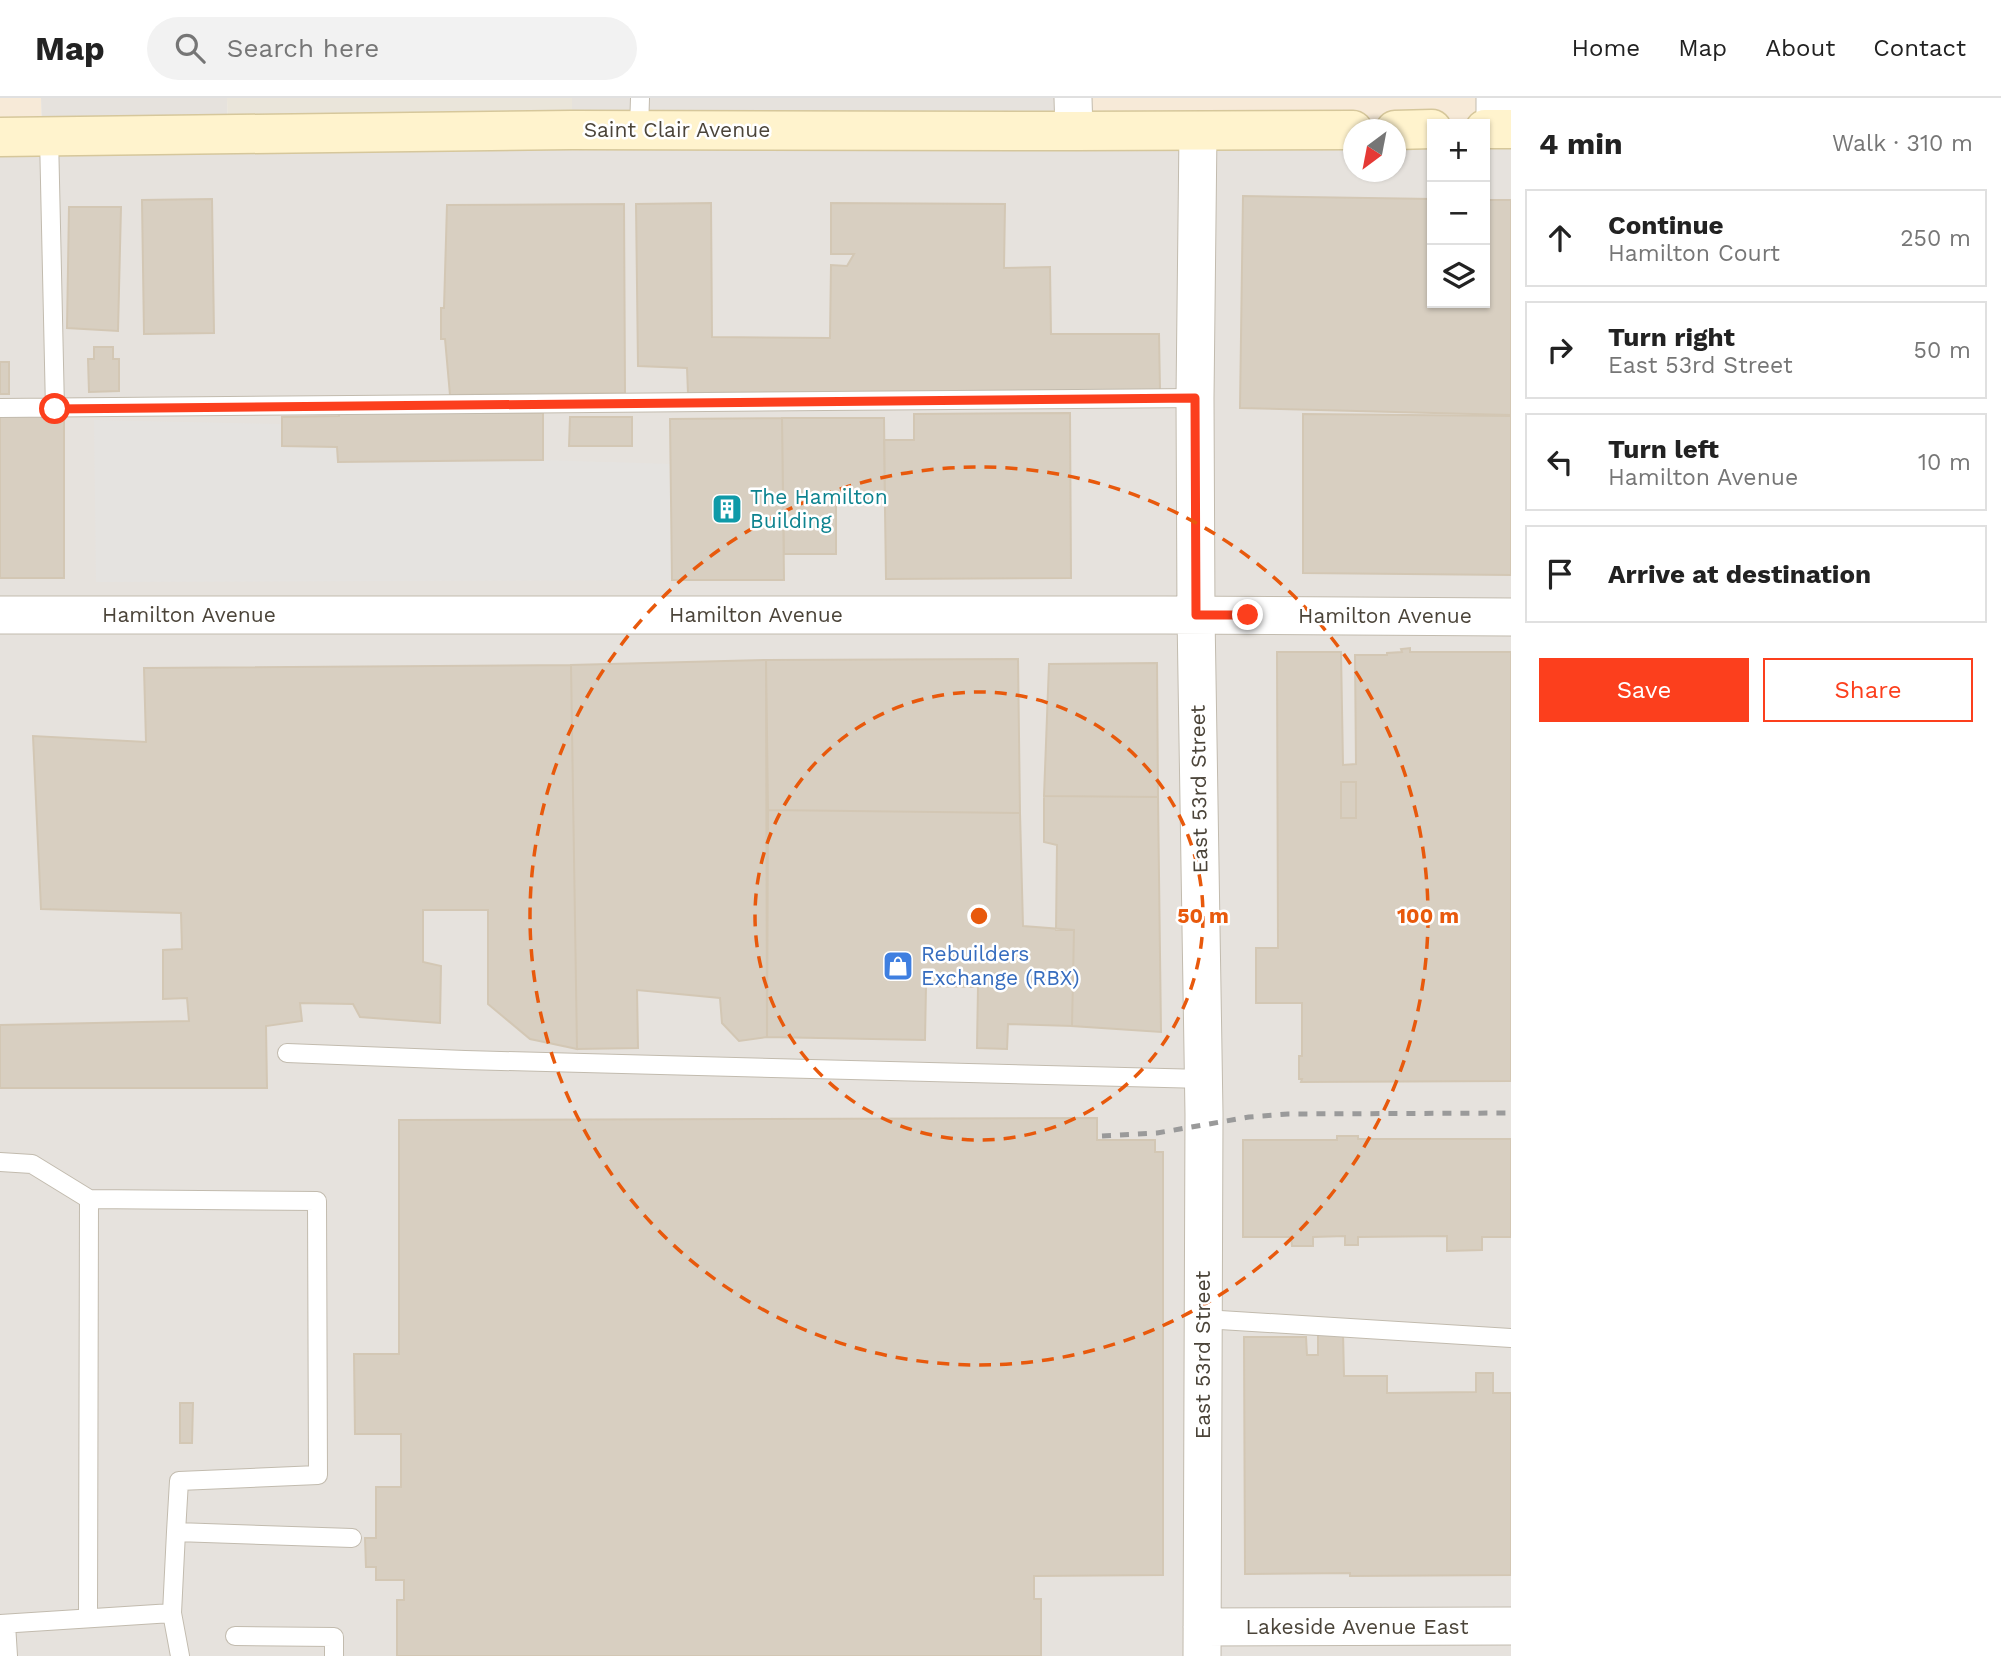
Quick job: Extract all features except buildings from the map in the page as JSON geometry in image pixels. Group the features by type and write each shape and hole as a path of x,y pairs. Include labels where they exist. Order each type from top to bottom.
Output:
{"main road":[{"name":"Saint Clair Avenue","path":"0,137 639,114 1074,115 1198,131 1343,130"},
{"path":"1406,130 1427,130"}],"street":[{"name":"East 53rd Street","path":"1198,131 1195,398 1204,1079 1202,1642"},
{"name":"Hamilton Avenue","path":"0,615 1511,617"},
{"name":"Lakeside Avenue East","path":"1202,1642 1511,1626"}],"lane":[{"path":"49,136 55,409"},
{"path":"0,408 1195,398"},
{"path":"287,1053 1204,1079"},
{"path":"0,1162 32,1164 89,1199 317,1201 318,1475 179,1481 172,1613 180,1656"},
{"path":"88,1618 89,1199"},
{"path":"1204,1319 1511,1338"},
{"path":"176,1532 352,1538"},
{"path":"8,1656 3,1624 172,1613"},
{"path":"234,1636 334,1637 334,1656"}],"shaded area":[{"path":"0,98 41,98 42,136 0,137"},
{"path":"41,98 227,98 228,133 572,130 572,98 1073,98 1074,131 1343,130 1343,182 1406,182 1406,130 1427,129 1427,308 1490,308 1490,129 1511,129 1511,1656 0,1656 0,137 42,136"},
{"path":"227,98 572,98 572,130 228,134"},
{"path":"1073,98 1495,98 1487,119 1427,119 1427,129 1406,129 1406,119 1343,119 1343,129 1074,131"},
{"path":"94,420 282,424 282,446 337,447 338,462 543,460 670,464 672,580 96,582"}],"railway":[{"path":"1102,1136 1157,1133 1249,1117 1288,1114 1511,1113"}],"place":[{"name":"The Hamilton Building","path":"727,509"},
{"name":"Rebuilders Exchange (RBX)","path":"898,966"}],"route":[{"path":"55,409 1195,398 1196,615 1248,615"}]}
